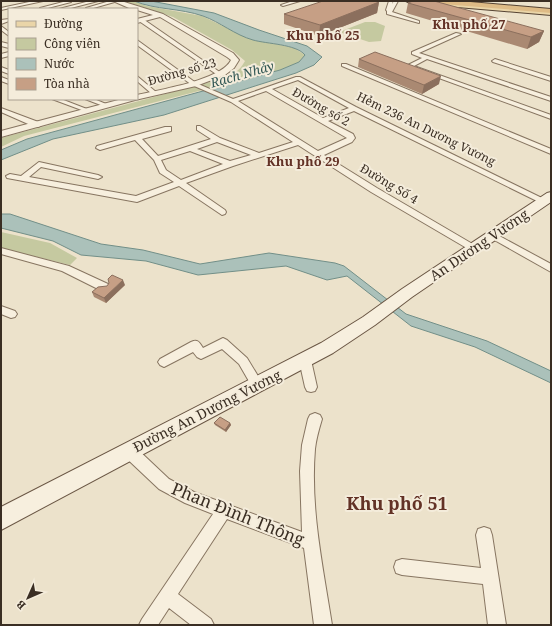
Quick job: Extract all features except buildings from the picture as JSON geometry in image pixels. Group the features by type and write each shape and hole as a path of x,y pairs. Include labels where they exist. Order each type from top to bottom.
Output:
{"highway":[{"path":"430,1 551,12"},
{"path":"477,1 551,6"}],"main road":[{"path":"410,1 551,12"},
{"path":"504,1 551,6"},
{"name":"An Dương Vương","path":"407,293 548,198"},
{"name":"Đường An Dương Vương","path":"1,519 258,386 305,360 370,322 407,293"}],"street":[{"path":"17,8 32,2 42,1"},
{"path":"32,2 43,8 70,1 82,6 96,1"},
{"path":"68,8 116,1 131,8"},
{"path":"283,6 298,1"},
{"path":"393,2 388,10 390,13 417,22"},
{"path":"111,8 124,5"},
{"path":"2,9 8,18"},
{"path":"138,10 144,10 161,15"},
{"path":"139,21 161,15"},
{"name":"Đường số 23","path":"138,98 194,84 222,75 234,66 235,60 233,57 161,15"},
{"path":"139,21 222,75"},
{"path":"1,28 8,32"},
{"path":"458,34 414,53 551,99"},
{"name":"Đường Số 4","path":"138,43 194,84 231,100 317,155 473,248"},
{"path":"428,57 409,66 551,117"},
{"path":"495,61 551,79"},
{"path":"344,65 551,152"},
{"name":"Hẻm 236 An Dương Vương","path":"267,89 298,78 354,108 548,198"},
{"path":"138,79 154,93"},
{"path":"138,88 154,93"},
{"path":"231,100 267,89"},
{"name":"Đường số 2","path":"267,89 350,136 351,138 317,155"},
{"path":"58,100 89,111"},
{"path":"91,100 108,106"},
{"name":"Đường số 23","path":"1,134 129,100"},
{"path":"322,121 354,108"},
{"path":"1,110 38,125"},
{"path":"200,128 217,140 258,155"},
{"path":"100,148 168,129"},
{"path":"137,138 157,159 163,171 222,212"},
{"path":"157,159 217,140"},
{"path":"10,176 137,199 230,164 298,143"},
{"path":"191,149 230,164"},
{"path":"23,178 39,164 98,178"},
{"path":"492,235 551,269"},
{"path":"1,251 65,268 104,287"},
{"path":"164,362 195,345 201,354 222,343 243,361 258,386"},
{"path":"305,360 311,386"},
{"name":"Phan Đình Thông","path":"315,419 308,447 307,474 312,543 323,625"},
{"name":"Phan Đình Thông","path":"130,451 164,484 190,498 312,543"},
{"path":"148,625 224,510"},
{"path":"484,535 497,625"},
{"path":"402,568 490,577"},
{"path":"167,596 205,625"}],"green space":[{"path":"124,1 134,1 147,6 202,16 248,38 294,48 305,55 299,62 280,70 24,136 1,147 1,138 221,79 235,73 245,61 232,50 173,17"},
{"path":"365,22 375,22 385,26 381,41 369,42 339,32"},
{"path":"1,232 50,243 77,258 70,265 1,248"}],"water":[{"path":"134,1 151,1 214,13 307,46 322,57 314,65 296,73 164,115 53,139 1,160 1,150 27,139 280,70 299,62 305,55 301,51 288,46 246,38 194,13 151,6"},
{"path":"1,214 10,214 101,244 143,250 200,264 269,253 335,263 344,266 406,314 487,341 551,371 551,383 475,347 411,326 347,276 327,280 286,266 198,275 146,261 81,255 53,241 1,228"}],"district":[{"name":"Khu phố 27","path":"469,24"},
{"name":"Khu phố 25","path":"323,35"},
{"name":"Khu phố 29","path":"303,161"},
{"name":"Khu phố 51","path":"397,504"}],"water label":[{"name":"Rạch Nhảy","path":"242,74"}]}
